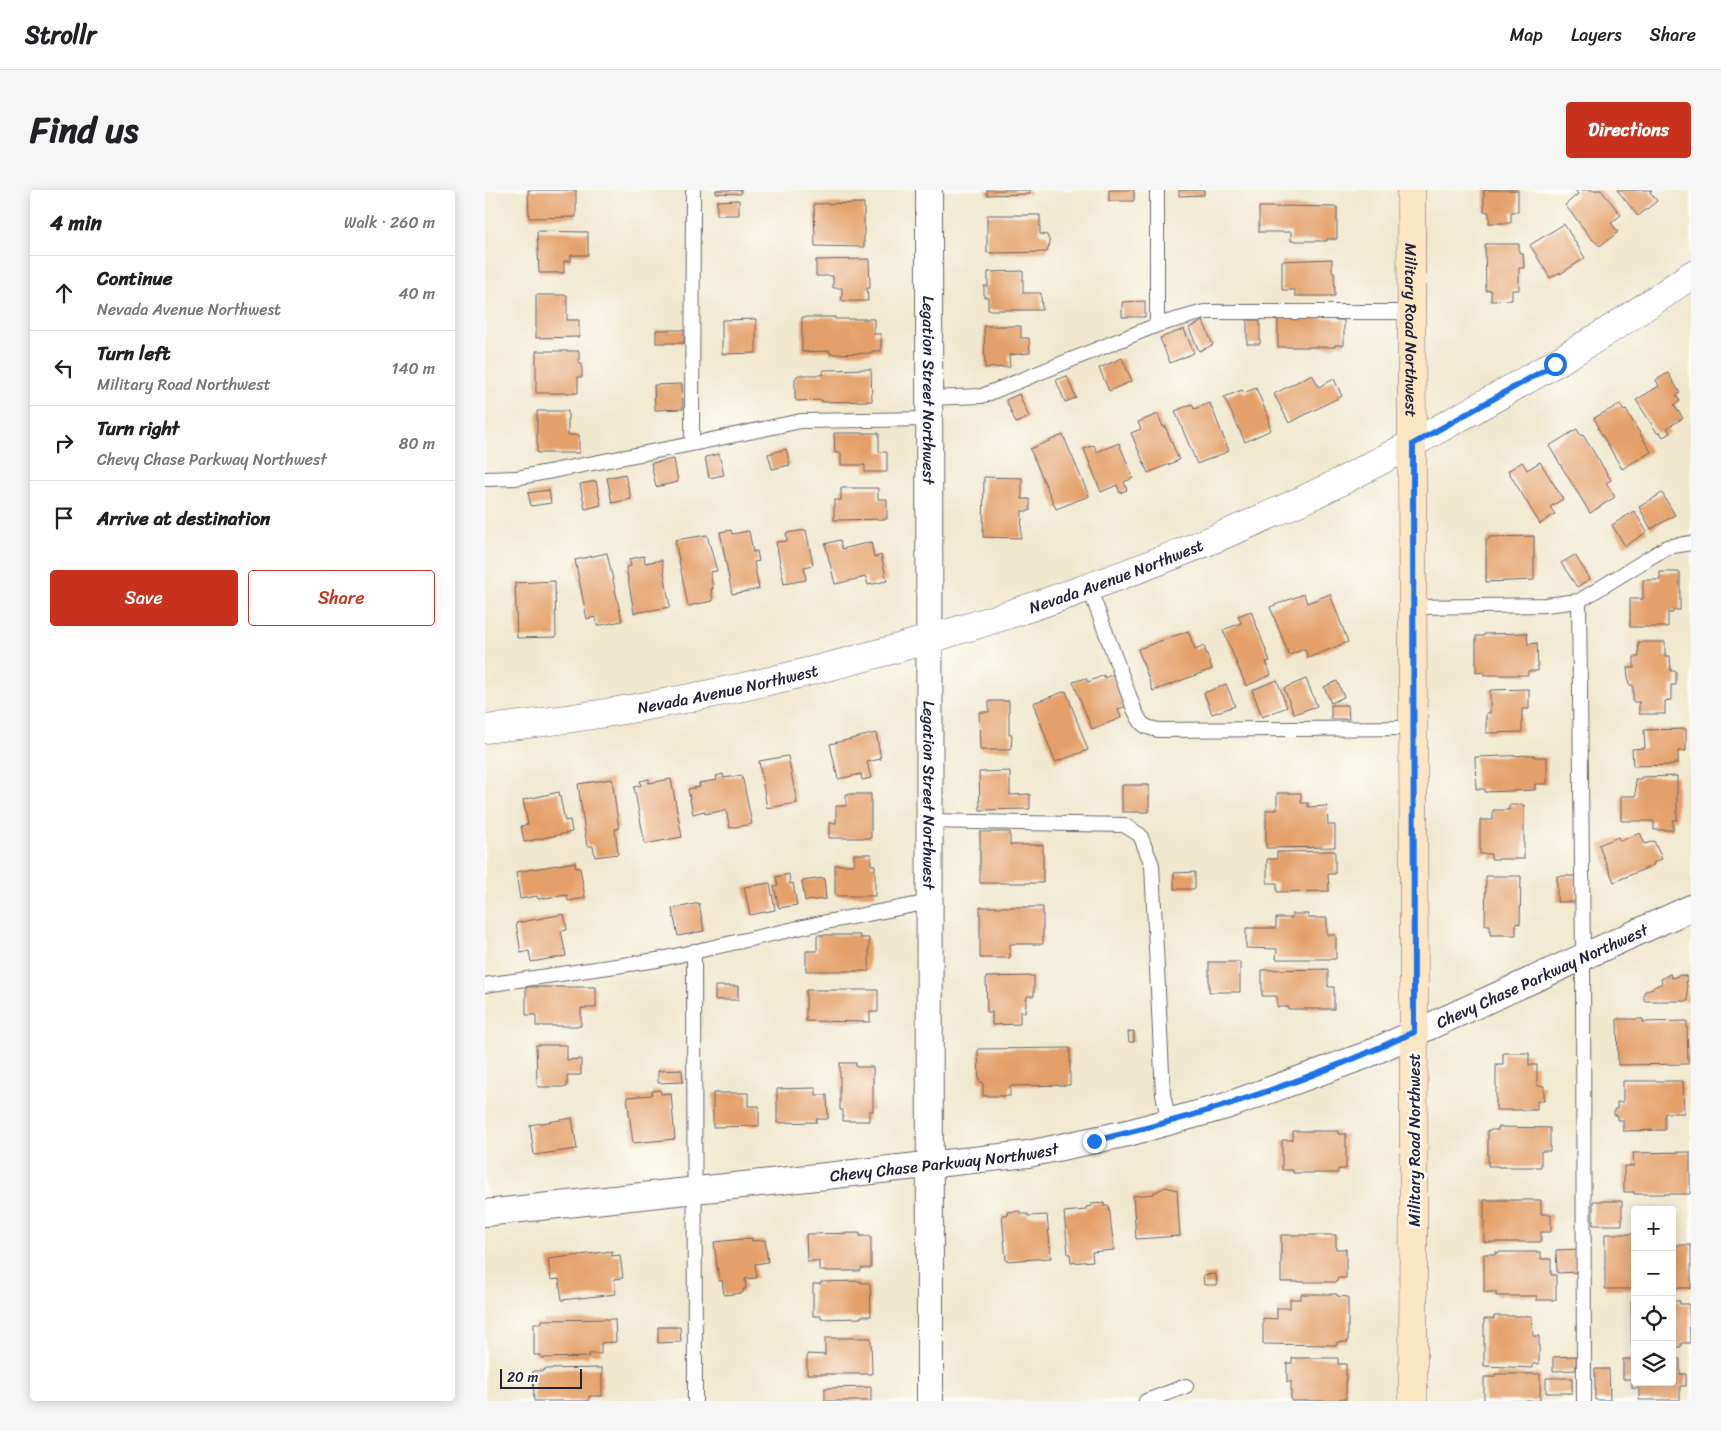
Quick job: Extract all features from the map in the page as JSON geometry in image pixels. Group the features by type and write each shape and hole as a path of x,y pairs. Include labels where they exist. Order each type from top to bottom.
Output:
{"main road":[{"name":"Military Road Northwest","path":"1411,190 1414,1032 1413,1401"}],"street":[{"name":"Legation Street Northwest","path":"929,190 930,1401"},
{"name":"Nevada Avenue Northwest","path":"485,729 591,715 719,692 845,663 1009,615 1183,552 1335,484 1413,444 1555,364 1691,275"},
{"name":"Chevy Chase Parkway Northwest","path":"485,1213 1027,1154 1094,1141 1169,1123 1258,1095 1364,1056 1691,908"}],"lane":[{"path":"692,444 693,190"},
{"path":"1157,190 1157,325"},
{"path":"485,479 515,478 801,421 929,409 983,396 1157,325 1204,312 1412,312"},
{"path":"1413,607 1545,605 1579,601 1667,547 1691,543"},
{"path":"1089,587 1134,709 1141,724 1148,728 1159,730 1413,728"},
{"path":"1579,601 1583,956 1584,1401"},
{"path":"929,821 1124,825 1140,835 1152,865 1163,1094 1169,1123"},
{"path":"485,985 657,960 821,923 930,902"},
{"path":"694,952 695,1401"},
{"path":"1146,1401 1186,1386"}],"building":[{"path":"528,190 576,190 576,217 529,218"},
{"path":"716,190 741,190 741,194 716,193"},
{"path":"987,190 1030,190 1030,194 987,195"},
{"path":"1109,190 1134,190 1134,201 1109,201"},
{"path":"1179,190 1204,190 1204,195 1179,196"},
{"path":"1484,190 1518,190 1518,212 1511,212 1511,223 1489,223 1489,212 1484,212"},
{"path":"1575,190 1601,190 1621,215 1611,223 1618,232 1600,246 1592,239 1565,205 1578,194"},
{"path":"1617,190 1652,190 1650,192 1657,201 1638,216"},
{"path":"739,200 739,215 717,215 717,201"},
{"path":"864,203 864,247 815,246 814,204"},
{"path":"1259,207 1337,207 1337,239 1327,239 1327,241 1291,241 1291,232 1259,232"},
{"path":"987,215 1040,215 1040,234 1047,235 1050,243 1047,252 987,253"},
{"path":"1564,224 1585,258 1550,278 1530,245"},
{"path":"537,231 588,232 588,255 571,255 571,261 564,261 564,273 539,273"},
{"path":"1485,244 1519,244 1519,253 1523,253 1524,268 1519,268 1519,290 1512,290 1512,300 1491,301 1491,290 1486,291"},
{"path":"869,259 870,288 867,288 868,301 842,301 842,288 833,288 833,276 816,276 816,260"},
{"path":"1332,259 1335,296 1295,296 1295,290 1282,290 1282,261"},
{"path":"1023,271 1023,293 1041,293 1042,310 988,310 988,297 984,297 984,286 988,286 988,272"},
{"path":"536,295 567,295 567,320 579,320 579,337 536,338"},
{"path":"1145,301 1145,317 1122,317 1122,302"},
{"path":"802,317 874,319 874,334 881,334 881,351 830,354 830,351 802,352"},
{"path":"1278,318 1334,318 1334,320 1344,320 1344,345 1335,345 1335,347 1278,347"},
{"path":"756,319 756,353 722,354 722,320"},
{"path":"1247,320 1260,320 1260,344 1247,344"},
{"path":"1203,321 1213,345 1199,351 1189,328"},
{"path":"984,326 1021,326 1021,338 1029,338 1030,353 1009,355 1010,367 985,368"},
{"path":"1184,329 1194,353 1170,363 1160,338"},
{"path":"656,330 684,330 684,343 656,343"},
{"path":"536,351 579,351 579,363 582,363 582,377 578,377 578,393 536,393"},
{"path":"1122,358 1132,381 1109,391 1099,368"},
{"path":"871,369 872,401 822,402 822,400 797,401 795,399 795,379 798,375 823,375 823,370"},
{"path":"1668,373 1680,393 1676,395 1680,401 1674,405 1683,418 1667,428 1670,433 1663,437 1660,432 1658,434 1636,400 1659,386 1656,380"},
{"path":"1312,374 1319,387 1334,379 1342,396 1289,423 1274,394"},
{"path":"1067,376 1076,398 1065,402 1056,380"},
{"path":"682,384 683,409 655,410 654,385"},
{"path":"1256,388 1270,421 1268,422 1271,430 1245,442 1224,397 1242,390 1244,393"},
{"path":"1019,394 1029,417 1016,423 1006,400"},
{"path":"1210,403 1229,451 1197,464 1175,411 1192,404 1194,409"},
{"path":"1620,404 1624,411 1626,410 1651,452 1622,469 1594,418"},
{"path":"537,411 568,411 568,435 579,435 579,453 537,453"},
{"path":"1158,414 1179,460 1148,473 1131,433 1141,429 1138,422"},
{"path":"1577,429 1581,436 1583,435 1611,480 1606,483 1615,497 1590,513 1549,446"},
{"path":"834,433 879,433 879,452 887,452 887,472 865,472 865,465 841,465 841,453 835,453"},
{"path":"1063,435 1089,496 1056,509 1030,449"},
{"path":"1119,443 1133,478 1124,482 1127,490 1120,493 1117,485 1101,492 1084,449 1094,445 1097,452"},
{"path":"786,449 790,465 772,469 768,454"},
{"path":"719,454 724,475 709,478 705,457"},
{"path":"674,459 678,482 656,487 651,463"},
{"path":"1522,462 1527,470 1540,462 1563,499 1550,507 1555,514 1540,524 1508,471"},
{"path":"625,474 631,499 612,503 607,478"},
{"path":"984,477 1022,478 1022,499 1030,499 1030,511 1022,511 1021,538 983,537"},
{"path":"596,481 601,505 585,509 580,484"},
{"path":"841,488 878,488 878,499 887,499 887,519 834,520 834,500 841,500"},
{"path":"549,490 551,503 531,506 528,493"},
{"path":"1662,493 1675,515 1651,529 1639,507"},
{"path":"1634,511 1647,532 1625,546 1612,525"},
{"path":"731,530 732,534 749,531 753,552 757,551 759,561 754,562 759,589 732,594 720,532"},
{"path":"806,530 813,565 804,567 806,580 784,584 776,542 787,541 786,533"},
{"path":"707,535 717,571 710,572 713,601 688,606 675,540"},
{"path":"1534,536 1534,580 1486,582 1486,539 1489,539 1489,537"},
{"path":"840,540 842,549 871,542 874,557 881,555 887,581 868,585 866,577 835,584 825,544"},
{"path":"607,553 622,621 597,626 596,617 587,619 575,560"},
{"path":"1575,555 1590,579 1577,587 1561,563"},
{"path":"644,556 645,563 662,560 670,607 634,613 626,567 631,566 629,559"},
{"path":"1660,572 1680,572 1680,610 1673,610 1673,613 1668,613 1668,627 1630,627 1630,599 1643,599 1643,580 1660,580"},
{"path":"555,581 556,637 517,638 515,583"},
{"path":"1304,594 1307,603 1330,594 1348,642 1308,658 1305,649 1289,655 1270,607"},
{"path":"1251,611 1270,661 1266,662 1271,675 1246,686 1223,630 1241,623 1238,616"},
{"path":"1188,631 1195,650 1204,646 1212,669 1153,691 1138,649"},
{"path":"1527,633 1528,644 1537,643 1538,671 1528,671 1528,675 1484,675 1484,672 1476,673 1476,636 1484,636 1484,634"},
{"path":"1638,642 1665,642 1665,656 1670,656 1671,671 1676,671 1676,685 1671,685 1671,700 1665,701 1665,714 1639,714 1639,702 1633,702 1633,685 1629,685 1627,668 1634,668 1634,657 1639,657"},
{"path":"1114,674 1127,706 1118,709 1121,718 1092,729 1073,682 1086,678 1088,682 1104,675 1104,678"},
{"path":"1306,679 1317,706 1294,714 1284,688"},
{"path":"1277,680 1287,707 1262,717 1252,690"},
{"path":"1337,681 1344,697 1331,703 1324,687"},
{"path":"1226,684 1235,706 1212,714 1204,693"},
{"path":"1529,689 1529,709 1522,709 1522,732 1486,733 1486,713 1490,713 1490,690"},
{"path":"1066,691 1088,750 1055,762 1033,703"},
{"path":"989,701 1009,701 1009,735 1012,735 1011,750 980,750 979,712 989,712"},
{"path":"1331,705 1348,705 1349,719 1331,719"},
{"path":"1686,729 1686,751 1678,751 1678,763 1674,763 1674,765 1633,766 1632,749 1645,748 1644,730"},
{"path":"876,733 881,759 867,762 871,778 862,780 861,774 838,779 830,744"},
{"path":"1534,755 1534,757 1547,757 1547,784 1535,784 1535,790 1485,792 1485,789 1476,789 1475,757"},
{"path":"788,756 797,803 767,808 759,761"},
{"path":"1010,771 1010,795 1030,794 1030,809 980,810 979,772"},
{"path":"723,774 724,778 742,775 752,824 730,828 726,810 705,814 704,811 693,814 688,789 700,787 699,783 717,780 716,776"},
{"path":"1677,776 1677,820 1673,820 1673,830 1654,830 1654,821 1621,821 1621,796 1636,796 1635,779 1641,779 1641,777"},
{"path":"612,779 619,829 615,829 618,854 595,857 593,846 587,846 578,784"},
{"path":"649,779 649,783 671,779 682,837 645,844 634,787 641,785 640,781"},
{"path":"1122,785 1149,785 1149,812 1122,812"},
{"path":"559,792 565,821 570,820 572,832 524,842 521,826 528,824 523,800"},
{"path":"1277,793 1301,793 1301,803 1308,803 1308,807 1327,806 1328,825 1335,825 1335,847 1266,848 1266,810 1277,810"},
{"path":"846,794 871,794 871,838 829,838 829,823 836,823 836,806 846,806"},
{"path":"1509,805 1524,805 1524,859 1491,859 1491,854 1480,854 1480,820 1493,820 1493,810 1509,810"},
{"path":"980,832 1010,832 1010,845 1043,845 1043,883 980,883"},
{"path":"1640,833 1645,844 1654,841 1662,859 1653,863 1654,865 1614,882 1599,845 1618,837 1620,841"},
{"path":"1335,851 1335,874 1328,874 1329,891 1277,892 1277,883 1267,883 1267,859 1277,859 1277,852"},
{"path":"854,854 871,854 871,865 875,865 875,896 835,896 835,865 854,865"},
{"path":"575,862 576,868 580,868 585,898 568,901 567,895 538,899 537,896 520,899 516,872"},
{"path":"1195,872 1195,889 1174,889 1174,873"},
{"path":"789,874 790,884 793,883 797,905 779,908 774,886 778,885 776,877"},
{"path":"1486,876 1521,876 1520,924 1516,923 1516,935 1490,935 1490,925 1485,925"},
{"path":"1557,876 1576,876 1576,902 1557,902"},
{"path":"824,878 826,899 805,901 802,881"},
{"path":"770,883 775,910 750,915 744,887"},
{"path":"699,903 704,931 678,936 672,909"},
{"path":"980,907 1043,907 1043,944 1010,944 1010,958 980,958"},
{"path":"564,914 567,930 561,931 566,956 531,962 529,951 521,953 516,923"},
{"path":"1292,914 1308,914 1308,918 1327,918 1327,935 1336,935 1336,959 1276,959 1277,949 1246,948 1246,928 1276,928 1276,918 1292,918"},
{"path":"817,935 860,935 860,938 869,938 869,971 806,971 806,951 817,951"},
{"path":"1209,962 1240,962 1240,992 1209,992"},
{"path":"1328,969 1328,987 1334,987 1334,1009 1288,1009 1288,1007 1277,1007 1277,996 1262,996 1262,970"},
{"path":"1670,974 1672,978 1681,975 1686,976 1688,1001 1644,1001 1644,992 1662,983 1661,979"},
{"path":"1034,976 1034,996 1027,996 1025,1012 1020,1012 1020,1024 992,1025 992,1012 987,1012 986,977"},
{"path":"715,986 738,986 738,1000 715,1000"},
{"path":"526,987 596,987 596,1008 581,1008 581,1026 536,1026 536,1015 526,1015"},
{"path":"806,990 878,990 878,1012 870,1012 870,1022 806,1021"},
{"path":"1617,1019 1643,1019 1643,1022 1687,1021 1688,1064 1618,1065"},
{"path":"1134,1031 1134,1042 1129,1042 1128,1032"},
{"path":"536,1045 567,1045 567,1060 581,1059 581,1075 567,1075 567,1087 539,1087 537,1084"},
{"path":"1070,1048 1070,1085 1010,1086 1010,1096 983,1096 983,1082 979,1082 978,1049"},
{"path":"1503,1053 1529,1053 1529,1065 1537,1065 1537,1086 1544,1086 1544,1101 1537,1101 1537,1110 1496,1110 1496,1065 1503,1065"},
{"path":"840,1063 856,1063 856,1067 873,1067 873,1111 869,1111 869,1121 843,1121 843,1110 840,1110"},
{"path":"682,1070 683,1082 658,1083 658,1071"},
{"path":"1623,1081 1683,1081 1684,1113 1665,1113 1665,1130 1623,1131 1623,1120 1617,1120 1617,1115 1614,1115 1614,1109 1617,1109 1617,1102 1623,1102"},
{"path":"816,1088 816,1095 827,1095 828,1119 816,1119 817,1122 777,1123 777,1089"},
{"path":"660,1090 661,1094 671,1093 675,1139 633,1143 627,1097 652,1095 652,1091"},
{"path":"713,1093 748,1093 748,1106 759,1106 759,1126 713,1127"},
{"path":"572,1118 577,1149 534,1155 530,1125"},
{"path":"1498,1127 1550,1128 1550,1151 1541,1151 1541,1167 1488,1166 1488,1130 1498,1130"},
{"path":"1293,1131 1338,1131 1338,1134 1346,1134 1346,1169 1338,1169 1338,1173 1293,1173 1293,1170 1282,1170 1282,1140 1293,1140"},
{"path":"1690,1152 1690,1194 1634,1194 1634,1192 1624,1192 1624,1166 1634,1166 1633,1153"},
{"path":"1165,1187 1177,1190 1180,1236 1136,1239 1133,1196 1154,1194 1154,1192"},
{"path":"1484,1200 1541,1200 1541,1214 1551,1214 1551,1232 1541,1232 1541,1242 1484,1242"},
{"path":"1593,1201 1622,1201 1622,1225 1593,1225"},
{"path":"1104,1203 1104,1206 1109,1206 1114,1250 1092,1252 1093,1261 1071,1263 1070,1254 1068,1254 1064,1212 1086,1210 1086,1207 1092,1206 1091,1204"},
{"path":"1020,1211 1021,1214 1028,1214 1028,1216 1047,1215 1051,1258 1006,1261 1002,1215 1008,1215 1007,1212"},
{"path":"860,1233 860,1236 871,1236 871,1268 861,1268 861,1271 819,1271 819,1261 807,1261 806,1234"},
{"path":"1605,1234 1631,1234 1631,1289 1605,1289"},
{"path":"1281,1235 1336,1235 1336,1249 1346,1249 1346,1278 1337,1278 1337,1282 1281,1282"},
{"path":"752,1238 752,1241 765,1240 768,1262 755,1264 757,1278 745,1279 746,1289 743,1289 743,1293 724,1295 722,1280 719,1281 714,1242"},
{"path":"1676,1245 1691,1245 1691,1288 1676,1288"},
{"path":"1580,1249 1581,1272 1557,1273 1556,1250"},
{"path":"612,1251 612,1256 620,1255 623,1278 614,1279 616,1294 562,1300 559,1279 551,1280 548,1259"},
{"path":"1496,1252 1541,1252 1541,1259 1551,1259 1551,1275 1556,1275 1556,1300 1537,1300 1537,1296 1496,1296 1496,1292 1484,1292 1484,1254 1496,1254"},
{"path":"1216,1274 1217,1285 1204,1285 1203,1275"},
{"path":"861,1281 861,1283 870,1283 871,1316 821,1319 821,1316 813,1316 813,1284"},
{"path":"1301,1294 1337,1294 1337,1296 1348,1297 1348,1342 1337,1342 1337,1345 1263,1344 1263,1318 1277,1319 1277,1308 1290,1308 1290,1299 1301,1299"},
{"path":"1676,1301 1680,1301 1680,1304 1689,1304 1690,1343 1681,1343 1681,1347 1676,1347"},
{"path":"1494,1316 1532,1316 1533,1336 1539,1336 1539,1364 1533,1364 1533,1368 1484,1366 1484,1319 1494,1319"},
{"path":"615,1319 616,1342 601,1343 601,1354 589,1354 589,1357 541,1358 541,1355 534,1355 534,1323 542,1323 542,1320"},
{"path":"658,1327 680,1327 681,1342 658,1343"},
{"path":"825,1338 871,1338 872,1374 807,1374 807,1354 825,1355"},
{"path":"1576,1356 1576,1370 1553,1371 1553,1357"},
{"path":"1292,1358 1338,1358 1338,1364 1346,1364 1346,1399 1338,1399 1338,1401 1291,1401 1291,1381 1287,1382 1287,1363 1292,1363"},
{"path":"1623,1359 1631,1359 1631,1379 1623,1379"},
{"path":"1676,1359 1680,1359 1680,1374 1686,1374 1686,1386 1680,1386 1680,1400 1639,1400 1639,1388 1632,1388 1632,1386 1676,1386"},
{"path":"602,1368 602,1396 589,1396 589,1401 534,1401 533,1371 544,1371 544,1369"},
{"path":"1595,1369 1609,1369 1610,1400 1595,1400"},
{"path":"1495,1374 1540,1374 1540,1401 1484,1401 1484,1377 1495,1377"},
{"path":"1546,1378 1572,1378 1572,1393 1546,1393"},
{"path":"871,1387 871,1401 825,1401 825,1388"}],"route":[{"path":"1094,1141 1169,1123 1226,1106 1364,1056 1414,1032 1413,444 1555,364"}]}
